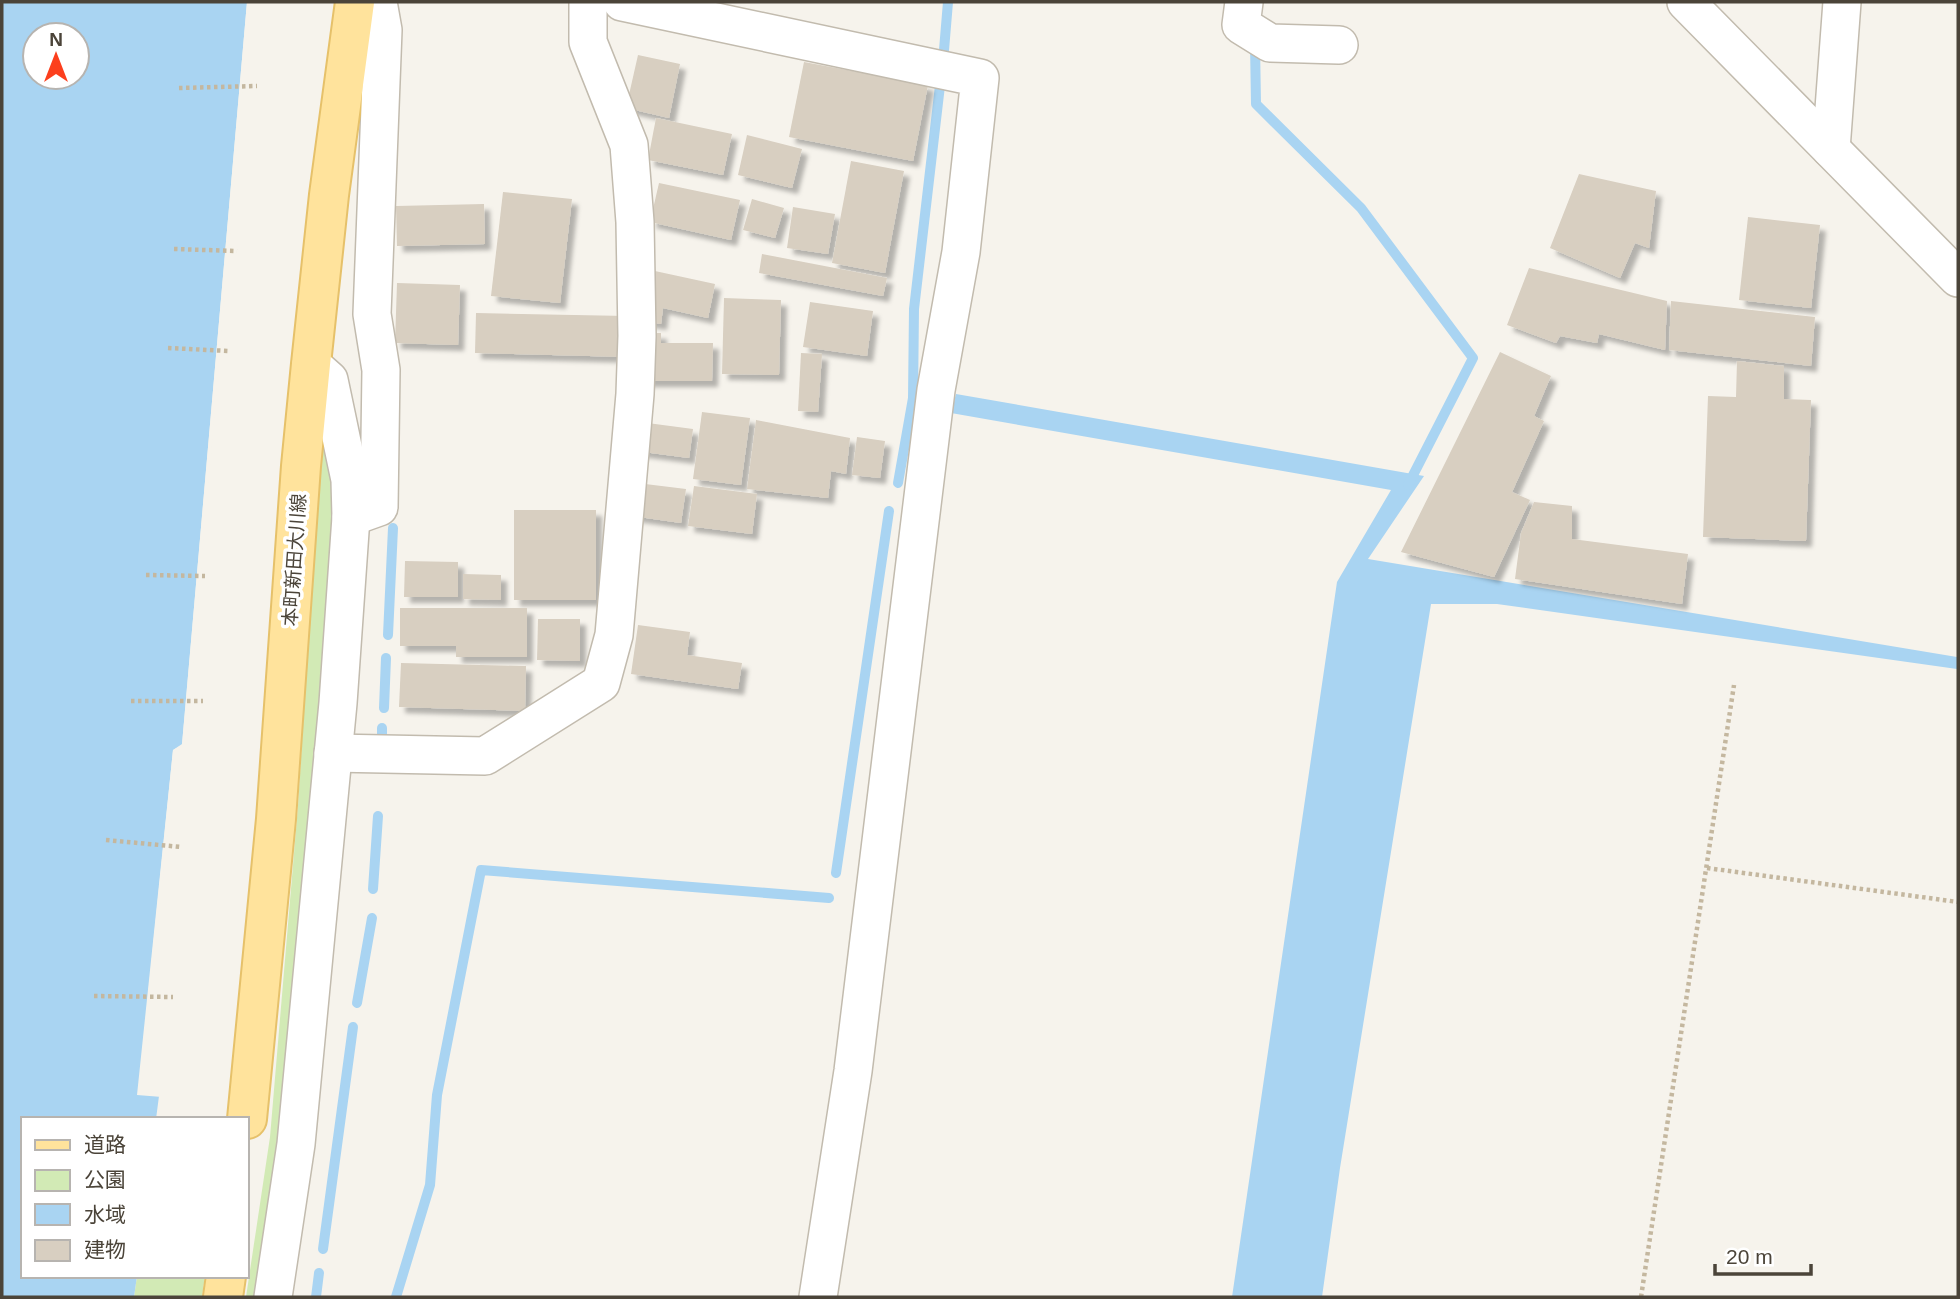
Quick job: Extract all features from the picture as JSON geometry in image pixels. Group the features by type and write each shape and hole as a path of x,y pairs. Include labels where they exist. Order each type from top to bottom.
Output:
{"main road":[{"name":"本町新田大川線","path":"247,1117 276,819 301,466 329,195 355,2"},
{"path":"223,1297 226,1278"}],"street":[{"path":"351,517 379,507 381,370 372,313 383,30 378,2"},
{"path":"332,752 485,756 601,683 614,635 635,394 635,222 629,145 588,41 589,2"},
{"path":"622,2 980,78 961,252 936,390 853,1071 818,1297"},
{"path":"1686,2 1958,278"},
{"path":"1831,149 1842,2"},
{"path":"1252,23 1270,43 1339,45"},
{"path":"274,1297 296,1144 338,703 351,517 351,480 328,380 311,363"}],"path":[{"path":"179,88 257,86"},
{"path":"174,248 237,251"},
{"path":"168,348 229,351"},
{"path":"146,575 205,576"},
{"path":"1641,1297 1734,685"},
{"path":"131,702 203,702"},
{"path":"106,840 181,847"},
{"path":"1707,867 1958,902"},
{"path":"94,996 173,997"}],"green space":[{"path":"323,400 339,510 284,1136 260,1297 246,1297 270,1137 298,806"},
{"path":"137,1278 205,1278 202,1297 134,1297"}],"water":[{"path":"2,2 247,2 182,745 173,750 138,1094 159,1096 156,1117 21,1117 21,1278 137,1278 134,1297 2,1297"},
{"path":"956,394 1424,476 1368,559 1957,657 1957,669 1497,604 1431,604 1340,1168 1322,1297 1232,1297 1337,582 1391,490 951,413"}],"pier":[{"path":"247,2 250,2 186,745 176,752 141,1092 159,1093 162,1097 137,1095 173,750 182,744"}],"building":[{"path":"638,55 680,64 669,118 626,108"},
{"path":"804,62 928,85 913,161 789,137"},
{"path":"656,118 732,134 723,175 648,160"},
{"path":"747,135 802,149 792,188 738,175"},
{"path":"851,161 904,171 885,273 832,263"},
{"path":"1579,174 1656,191 1649,248 1635,243 1620,278 1550,248"},
{"path":"659,183 740,200 731,240 650,222"},
{"path":"503,192 572,199 560,303 491,296"},
{"path":"752,199 784,208 775,238 743,230"},
{"path":"484,204 485,244 397,246 396,206"},
{"path":"793,207 835,214 828,254 787,248"},
{"path":"1748,217 1820,225 1811,308 1739,300"},
{"path":"762,254 887,278 883,296 759,273"},
{"path":"641,268 715,284 708,318 663,308 661,324 642,321"},
{"path":"1529,268 1667,301 1665,350 1599,334 1597,343 1560,336 1556,343 1507,325"},
{"path":"397,283 460,285 458,345 395,343"},
{"path":"724,298 781,300 779,375 722,374"},
{"path":"1671,301 1815,317 1811,366 1669,350"},
{"path":"810,302 873,311 867,356 803,347"},
{"path":"476,313 627,316 627,357 475,353"},
{"path":"642,333 661,333 661,343 713,343 712,381 642,381"},
{"path":"1500,352 1551,376 1534,416 1544,421 1512,492 1530,500 1494,577 1401,552"},
{"path":"801,353 822,354 818,412 798,411"},
{"path":"1737,361 1784,366 1784,399 1811,400 1806,541 1703,537 1708,396 1736,397"},
{"path":"702,412 750,418 741,485 693,479"},
{"path":"756,420 850,438 846,474 831,471 828,498 747,489"},
{"path":"640,422 693,429 689,458 636,451"},
{"path":"857,437 885,441 880,478 852,475"},
{"path":"637,483 686,489 681,523 632,516"},
{"path":"694,486 757,494 752,534 688,526"},
{"path":"1534,502 1572,506 1572,539 1688,554 1682,604 1515,579 1521,533"},
{"path":"514,510 596,510 596,600 514,600"},
{"path":"405,561 458,562 458,597 404,597"},
{"path":"463,574 501,575 501,600 463,599"},
{"path":"400,608 527,608 527,657 456,657 456,646 400,646"},
{"path":"538,619 580,619 580,661 537,660"},
{"path":"638,625 690,632 687,655 742,663 738,689 631,674"},
{"path":"401,663 526,666 525,711 399,707"}],"waterway":[{"path":"943,62 948,2"},
{"path":"1255,44 1256,104 1361,208 1473,358 1408,485"},
{"path":"929,401 913,398 914,309 941,77"},
{"path":"898,483 913,398"},
{"path":"836,873 889,511"},
{"path":"388,635 393,528"},
{"path":"384,708 386,658"},
{"path":"382,728 382,739"},
{"path":"373,889 378,816"},
{"path":"396,1297 430,1185 437,1095 481,870 829,898"},
{"path":"357,1003 372,918"},
{"path":"323,1249 353,1027"},
{"path":"316,1297 319,1273"}]}
